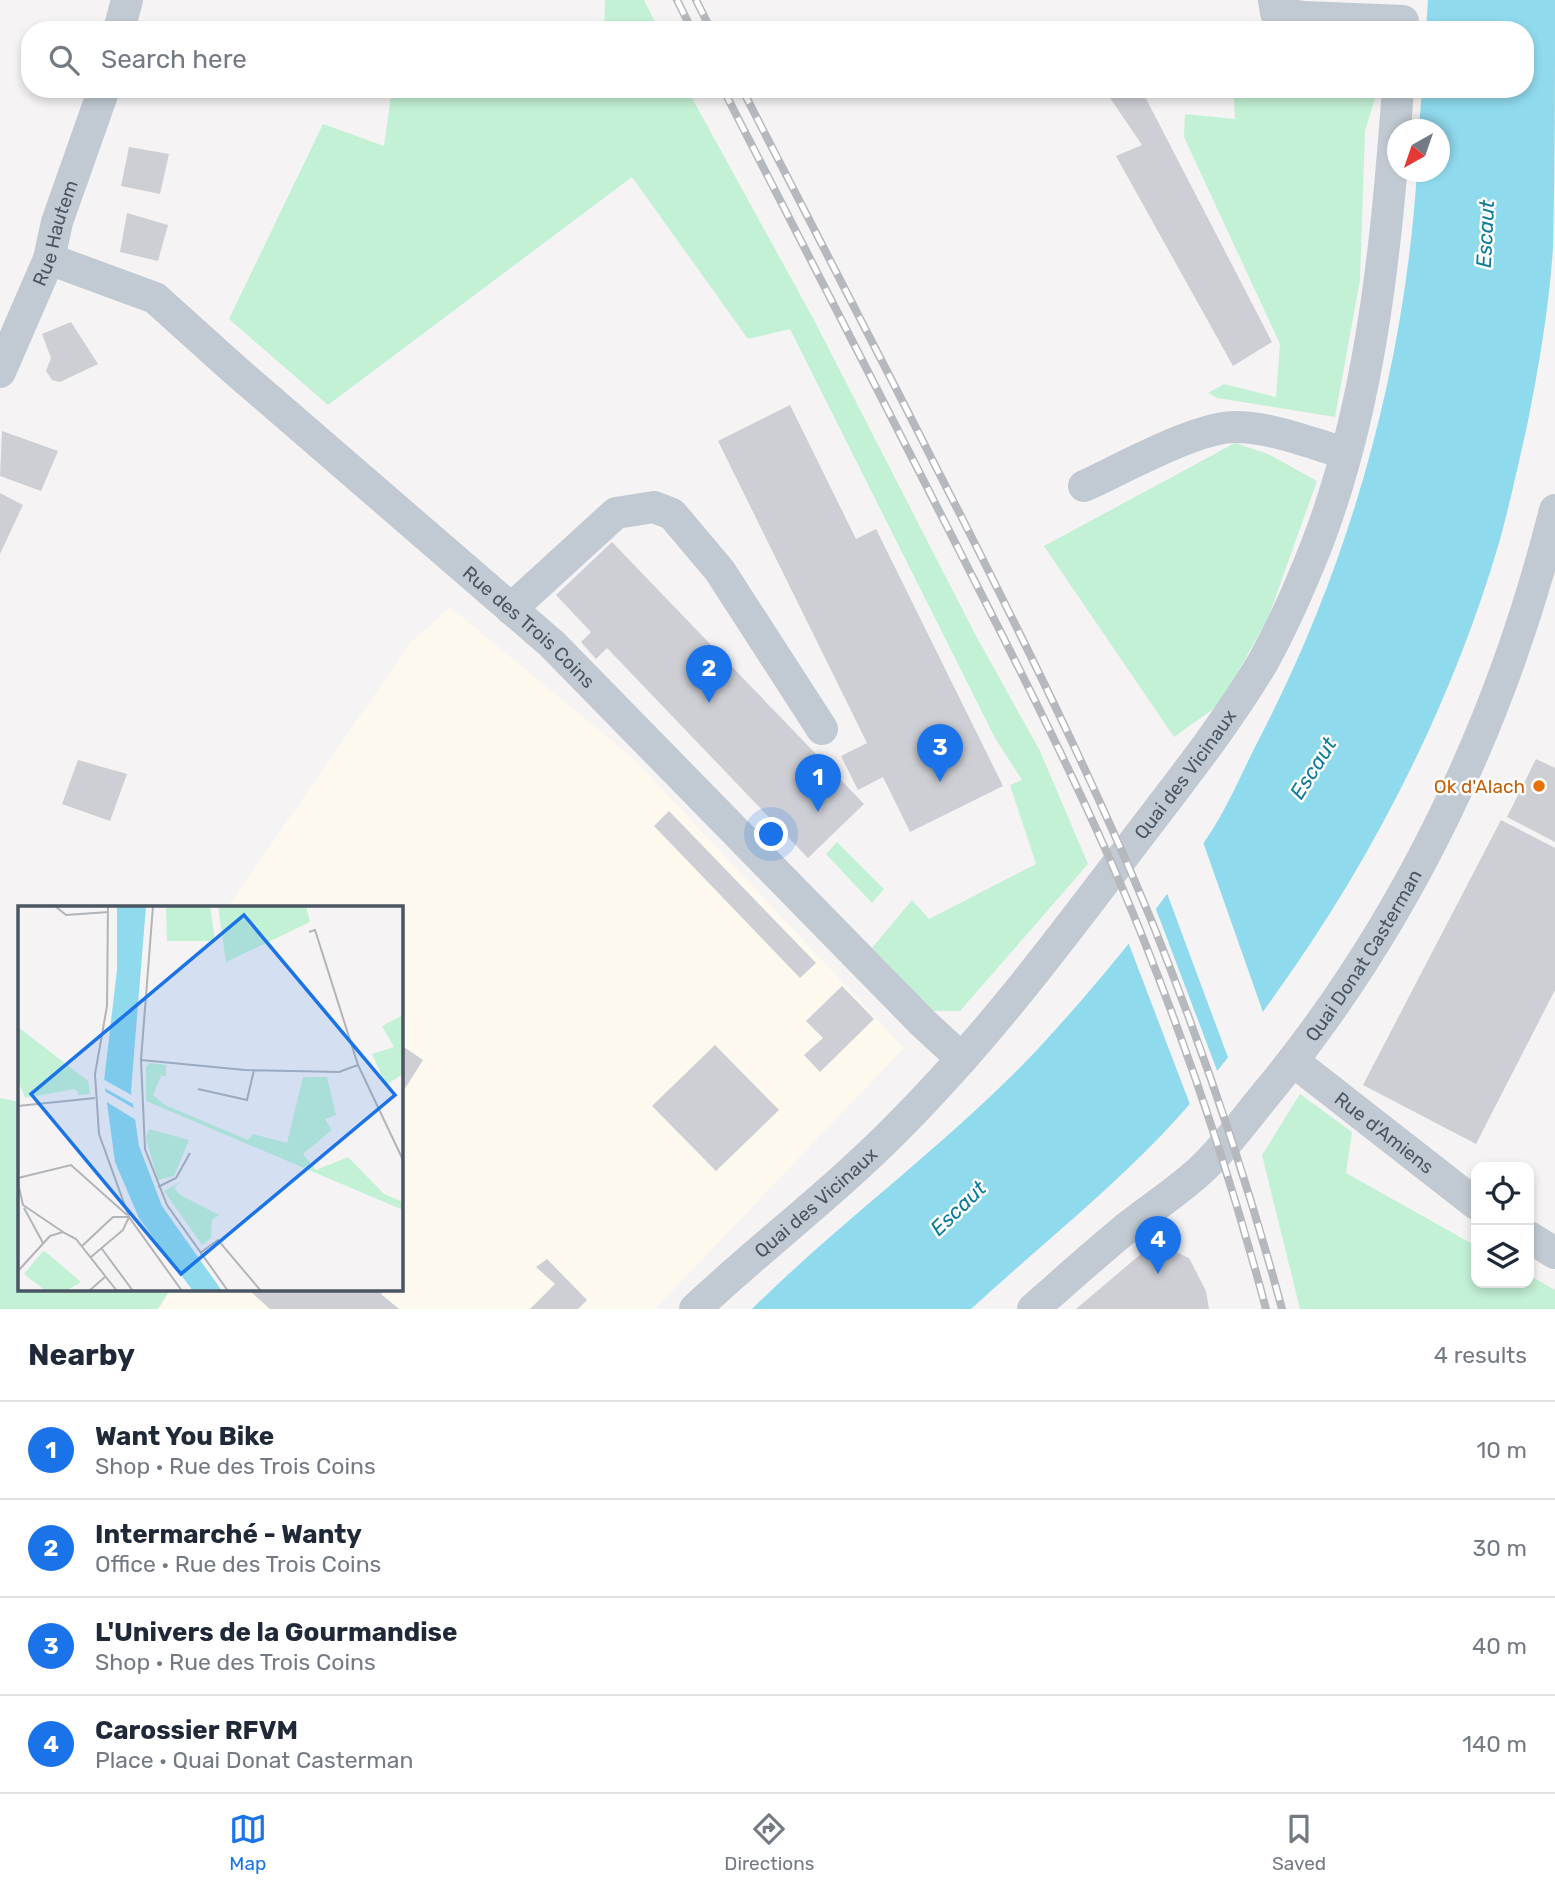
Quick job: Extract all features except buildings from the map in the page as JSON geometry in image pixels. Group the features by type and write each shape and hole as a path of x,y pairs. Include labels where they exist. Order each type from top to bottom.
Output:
{"street":[{"path":"121,21 127,0"},
{"path":"1274,0 1276,13 1304,17 1404,17"},
{"name":"Rue Hautem","path":"0,372 49,259 57,222 101,98"},
{"name":"Quai des Vicinaux","path":"695,1309 895,1130 962,1059 1027,983 1199,756 1263,662 1305,575 1345,453 1370,343 1383,261 1397,98"},
{"name":"Rue des Trois Coins","path":"49,259 155,298 552,644 849,948 962,1059"},
{"path":"1084,486 1205,431 1234,427 1272,432 1345,453"},
{"path":"512,609 617,513 654,507 663,510 672,514 720,571 822,729"},
{"name":"Quai Donat Casterman","path":"1033,1309 1128,1227 1208,1164 1293,1061 1357,971 1406,890 1459,788 1508,666 1534,588 1555,510"},
{"name":"Rue d'Amiens","path":"1293,1061 1471,1200"},
{"path":"1534,1240 1555,1252"}],"shaded area":[{"path":"450,607 636,761 904,1048 655,1309 158,1309 169,1292 402,1292 402,906 228,906 411,642"}],"green space":[{"path":"605,0 644,0 654,21 604,21"},
{"path":"391,98 692,98 814,320 975,634 1040,751 1088,864 960,1011 932,1011 872,948 912,900 929,919 1036,864 1010,785 1022,780 995,738 790,329 748,339 632,177 328,405 229,319 323,124 384,146"},
{"path":"1234,98 1375,98 1365,131 1360,280 1335,417 1217,398 1208,393 1224,384 1276,397 1280,344 1184,137 1185,114 1235,119"},
{"path":"1235,443 1268,454 1317,481 1268,618 1220,704 1174,737 1044,546"},
{"path":"837,842 884,889 872,903 826,854"},
{"path":"1300,1094 1352,1132 1346,1173 1471,1243 1471,1288 1534,1288 1534,1278 1555,1290 1555,1309 1300,1309 1262,1155"},
{"path":"0,1098 18,1102 18,1292 169,1292 158,1309 0,1309"}],"water":[{"name":"Escaut","path":"1428,0 1555,0 1554,217 1551,270 1527,426 1499,543 1474,619 1412,766 1376,836 1335,905 1245,1036 1169,1127 1114,1181 971,1309 752,1309 822,1244 967,1118 1036,1051 1147,921 1207,838 1227,805 1288,679 1318,610 1344,539 1385,395 1410,247 1416,182 1450,182 1450,119 1420,119 1421,98 1534,98 1534,21 1427,21"}],"pier":[{"path":"1202,839 1264,1015 1229,1060 1165,888"},
{"path":"1154,904 1218,1073 1191,1107 1127,939"}],"railway":[{"path":"677,0 688,21"},
{"path":"696,0 706,21"},
{"path":"728,98 1009,649 1100,837 1141,933 1193,1072 1239,1213 1266,1309"},
{"path":"747,98 988,570 1110,823 1154,927 1207,1069 1239,1164 1282,1309"}],"place":[{"name":"Intermarché - Wanty","path":"709,703"},
{"name":"L'Univers de la Gourmandise","path":"940,782"},
{"name":"Ok d'Alach","path":"1539,786"},
{"name":"Want You Bike","path":"818,812"},
{"name":"Carossier RFVM","path":"1158,1274"}]}
